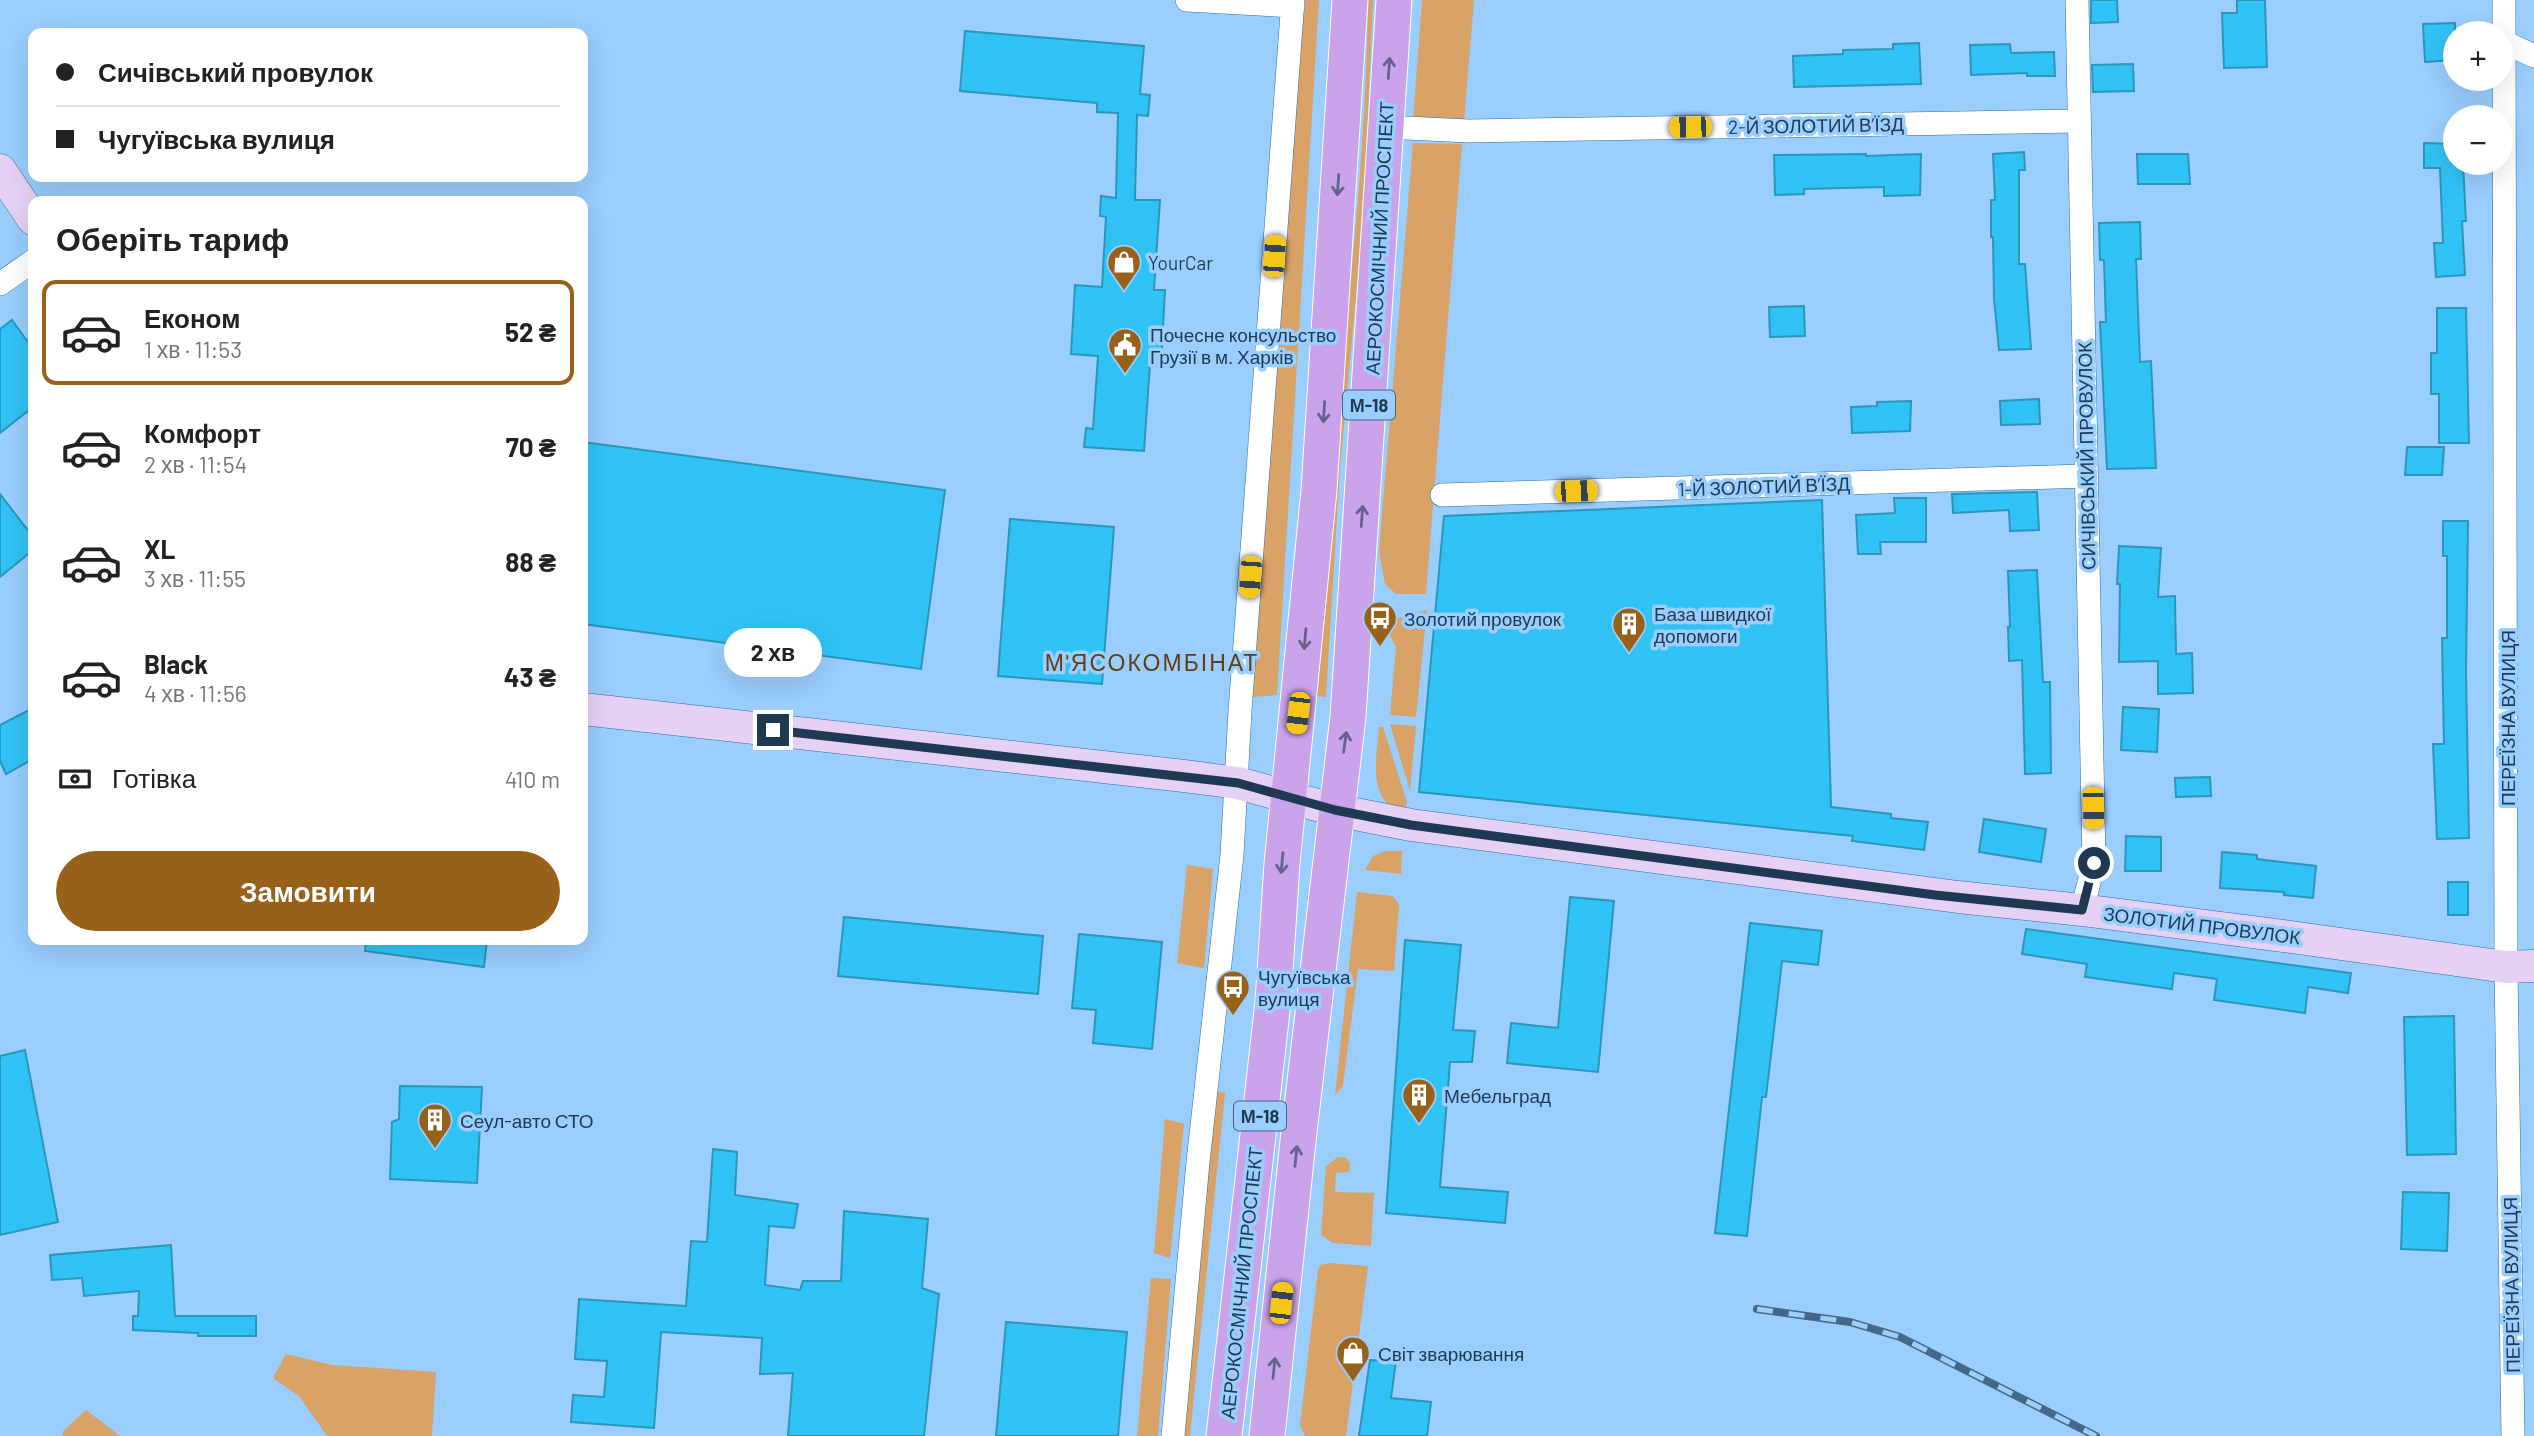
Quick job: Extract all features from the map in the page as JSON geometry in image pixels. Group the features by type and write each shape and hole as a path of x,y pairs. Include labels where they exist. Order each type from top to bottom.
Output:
{"main road":[{"name":"АЕРОКОСМІЧНИЙ ПРОСПЕКТ","path":"1224,1436 1273,1002 1289,795 1319,490 1350,0"},
{"name":"АЕРОКОСМІЧНИЙ ПРОСПЕКТ","path":"1267,1436 1335,810 1348,718 1394,0"},
{"path":"0,170 28,212"},
{"path":"588,710 1238,783 1289,795"},
{"name":"ЗОЛОТИЙ ПРОВУЛОК","path":"1289,795 1335,810 1418,826 2520,967"}],"street":[{"path":"1173,1436 1198,1162 1233,855 1240,711 1293,3 1187,0"},
{"name":"СИЧІВСЬКИЙ ПРОВУЛОК","path":"2077,0 2094,863 2082,910"},
{"name":"ПЕРЕЇЗНА ВУЛИЦЯ","path":"2504,0 2504,21"},
{"path":"2513,46 2534,56"},
{"name":"ПЕРЕЇЗНА ВУЛИЦЯ","path":"2505,91 2520,967 2513,1436"},
{"name":"2-Й ЗОЛОТИЙ В’ЇЗД","path":"1385,127 1469,131 2079,121"},
{"path":"0,284 28,264"},
{"name":"1-Й ЗОЛОТИЙ В’ЇЗД","path":"1442,495 2087,476"},
{"path":"2520,967 2534,982"}],"shaded area":[{"path":"1297,0 1319,0 1277,695 1252,697"},
{"path":"1368,0 1373,0 1364,210 1340,468 1326,697 1316,696 1359,189"},
{"path":"1422,0 1474,0 1464,122 1413,119"},
{"path":"1413,143 1462,144 1426,594 1396,594 1385,584 1379,551"},
{"path":"1427,610 1416,717 1390,715 1396,647 1383,627 1394,619"},
{"path":"1390,724 1416,726 1410,791"},
{"path":"1379,727 1383,727 1407,802 1405,812 1390,806 1379,789 1376,768"},
{"path":"1385,851 1402,851 1401,874 1365,870 1373,856"},
{"path":"1187,865 1213,869 1204,968 1177,963"},
{"path":"1357,892 1392,896 1399,904 1394,971 1358,969 1343,1086 1335,1095"},
{"path":"1212,1090 1225,1093 1190,1436 1179,1436"},
{"path":"1165,1119 1184,1124 1170,1258 1154,1253"},
{"path":"1338,1157 1346,1158 1350,1163 1349,1172 1336,1173 1335,1192 1374,1193 1371,1246 1333,1243 1321,1235 1326,1166"},
{"path":"1329,1263 1368,1266 1346,1436 1305,1436 1300,1425 1318,1270 1320,1265"},
{"path":"1151,1278 1171,1279 1158,1436 1137,1436"},
{"path":"286,1354 332,1365 436,1372 432,1436 327,1436 299,1396 273,1378"},
{"path":"86,1410 120,1436 63,1436 63,1431"}],"building":[{"path":"2091,0 2117,0 2118,22 2091,23"},
{"path":"2237,0 2265,0 2267,67 2224,68 2222,13 2237,13"},
{"path":"2443,23 2443,61 2425,62 2423,24"},
{"path":"965,31 1144,46 1140,94 1150,95 1148,116 1137,115 1135,200 1160,200 1154,290 1165,290 1161,365 1150,364 1144,451 1084,447 1086,428 1093,429 1098,356 1071,354 1075,285 1102,287 1106,217 1100,216 1101,196 1116,198 1118,113 1097,112 1097,103 960,91"},
{"path":"1919,43 1921,84 1794,87 1793,56 1843,54 1843,50 1893,49 1893,44"},
{"path":"2010,44 2011,53 2054,52 2055,76 2027,76 2027,73 1971,75 1970,45"},
{"path":"2133,64 2134,91 2093,92 2092,65"},
{"path":"2424,143 2443,144 2443,175 2464,175 2466,221 2462,221 2465,275 2436,277 2434,243 2443,243 2440,168 2424,168"},
{"path":"2024,152 2025,170 2019,170 2019,264 2025,264 2031,349 1999,350 1991,237 1991,200 1995,200 1993,154"},
{"path":"1921,154 1920,195 1884,196 1884,187 1804,189 1804,194 1775,195 1774,155"},
{"path":"2137,154 2188,154 2190,184 2138,184"},
{"path":"2140,222 2141,259 2136,259 2140,362 2151,361 2156,468 2107,469 2100,322 2106,322 2104,260 2100,260 2099,223"},
{"path":"1804,306 1805,336 1770,337 1769,307"},
{"path":"2437,308 2466,308 2469,443 2439,443 2439,394 2431,394 2431,353 2437,353"},
{"path":"12,320 28,342 28,411 0,433 0,329"},
{"path":"2039,399 2040,424 2001,425 2000,401"},
{"path":"1911,401 1910,431 1852,433 1851,407 1877,406 1877,402"},
{"path":"588,443 945,490 921,669 588,625"},
{"path":"2407,447 2444,447 2442,475 2405,475"},
{"path":"2037,492 2039,530 2010,531 2009,510 1953,513 1952,494"},
{"path":"0,494 28,530 28,554 0,577"},
{"path":"1894,498 1926,498 1926,542 1880,542 1881,554 1858,554 1856,515 1895,513"},
{"name":"База швидкої допомоги","path":"1822,500 1831,807 1891,814 1891,818 1928,822 1924,850 1852,841 1853,836 1419,792 1444,516"},
{"path":"1010,519 1114,527 1102,684 998,676"},
{"path":"2443,521 2468,521 2466,672 2469,838 2437,839 2433,744 2444,744 2442,638 2447,638 2447,556 2443,556"},
{"path":"2119,546 2161,548 2158,597 2175,596 2176,654 2192,653 2193,693 2158,694 2158,661 2119,662"},
{"path":"2037,570 2043,682 2050,682 2051,773 2025,774 2022,660 2009,661 2008,571"},
{"path":"2123,707 2159,709 2157,752 2121,750"},
{"path":"28,711 28,762 6,774 0,761 0,725"},
{"path":"2210,777 2211,796 2176,797 2175,778"},
{"path":"1984,819 2046,829 2041,862 1979,852"},
{"path":"2126,836 2161,837 2161,871 2125,871"},
{"path":"2222,852 2257,855 2257,859 2316,866 2313,898 2284,895 2284,892 2220,888"},
{"path":"2448,882 2468,882 2468,915 2448,915"},
{"path":"1570,897 1614,901 1598,1072 1507,1063 1511,1023 1558,1028"},
{"path":"844,917 1043,936 1038,994 838,976"},
{"path":"1750,923 1822,931 1818,965 1782,961 1766,1097 1762,1097 1747,1236 1715,1233"},
{"path":"2026,929 2351,973 2348,993 2308,987 2305,1013 2214,1000 2217,979 2174,973 2172,989 2085,977 2087,964 2022,954"},
{"path":"1079,934 1162,942 1152,1049 1093,1043 1096,1010 1072,1008"},
{"name":"Мебельград","path":"1405,940 1461,945 1453,1030 1475,1031 1472,1062 1450,1062 1440,1187 1508,1192 1505,1223 1386,1213"},
{"path":"366,945 486,945 484,967 365,951"},
{"path":"2454,1016 2456,1154 2407,1155 2404,1017"},
{"path":"25,1050 58,1222 0,1235 0,1056"},
{"name":"Сеул-авто СТО","path":"400,1086 482,1087 477,1183 390,1179 392,1122 399,1119"},
{"path":"713,1149 737,1152 735,1195 798,1204 794,1228 769,1226 765,1285 800,1290 803,1281 841,1281 844,1211 928,1219 922,1288 939,1294 924,1436 788,1436 793,1373 760,1374 762,1338 661,1332 654,1428 571,1422 573,1395 604,1397 607,1361 575,1359 579,1299 686,1306 691,1241 707,1242"},
{"path":"2403,1192 2449,1193 2447,1251 2401,1249"},
{"path":"171,1245 175,1316 256,1316 256,1336 198,1336 198,1333 133,1330 133,1316 138,1316 139,1291 84,1296 82,1278 52,1280 50,1255"},
{"path":"1006,1322 1127,1332 1118,1436 996,1436"},
{"path":"1370,1360 1396,1361 1391,1398 1431,1402 1427,1436 1359,1436"}],"railway":[{"path":"1757,1309 1850,1322 1900,1337 2096,1436"}],"place":[{"name":"YourCar","path":"1124,292"},
{"name":"Почесне консульство Грузії в м. Харків","path":"1125,375"},
{"name":"Золотий провулок","path":"1380,648"},
{"name":"База швидкої допомоги","path":"1629,654"},
{"name":"Чугуївська вулиця","path":"1233,1017"},
{"name":"Мебельград","path":"1419,1125"},
{"name":"Сеул-авто СТО","path":"435,1150"},
{"name":"Світ зварювання","path":"1353,1383"}],"district":[{"name":"М'ЯСОКОМБІНАТ","path":"1152,662"}],"route":[{"path":"773,730 1238,783 1289,795 1335,810 1411,825 1845,883 2082,910 2094,863"}]}
